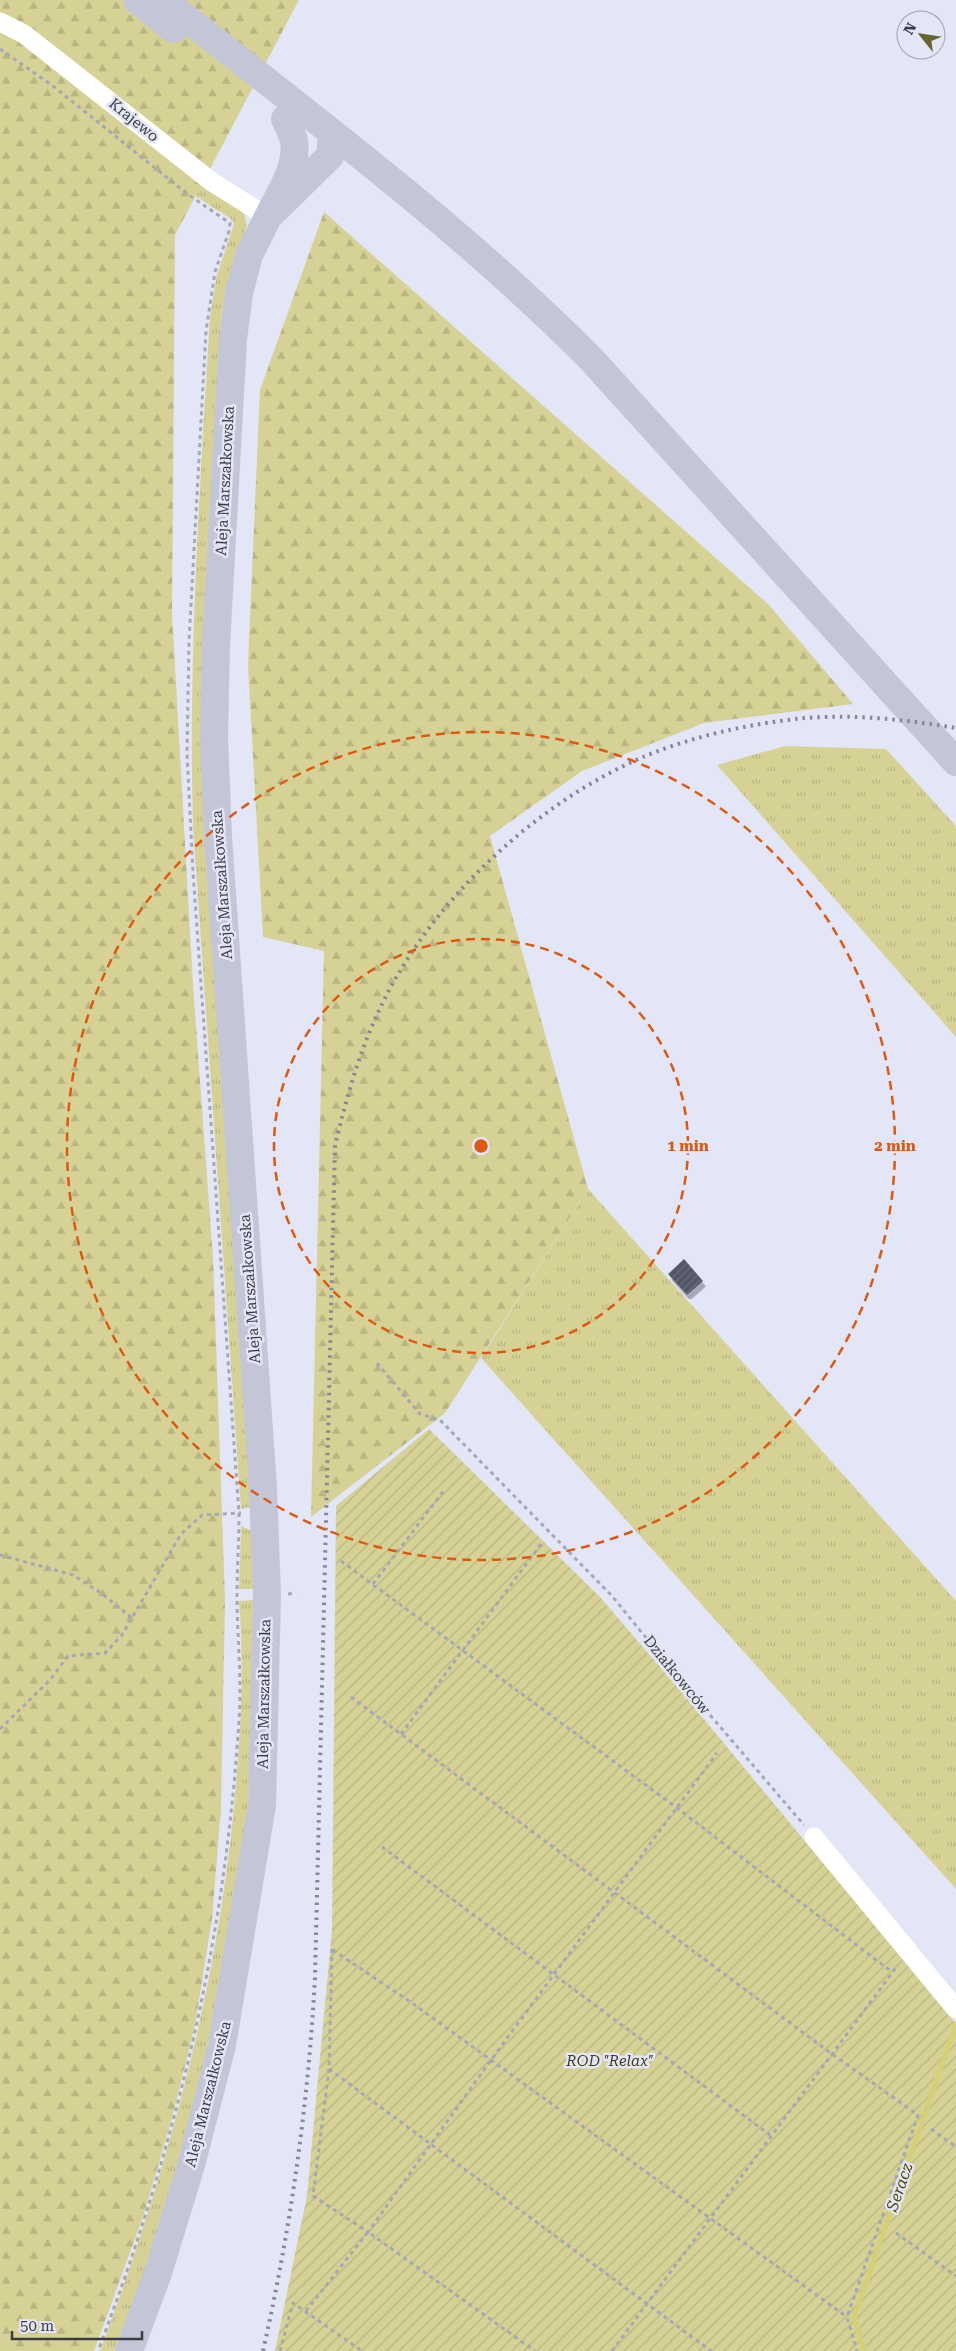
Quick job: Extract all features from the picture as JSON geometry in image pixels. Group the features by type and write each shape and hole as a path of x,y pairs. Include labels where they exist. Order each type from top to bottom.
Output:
{"main road":[{"path":"137,0 285,119 326,144 491,265 561,328 591,358 956,762"},
{"path":"163,0 326,144"},
{"name":"Aleja Marszałkowska","path":"285,119 294,140 294,156 290,171"},
{"name":"Aleja Marszałkowska","path":"129,2351 158,2273 191,2165 222,2046 262,1805 267,1595 252,1512 218,836 214,738 216,645 233,339 239,293 249,255 290,171 302,154 326,144"},
{"name":"Aleja Marszałkowska","path":"268,217 326,144"}],"street":[{"name":"Krajewo","path":"0,22 24,34 212,182 268,217"},
{"path":"814,1836 956,2009"}],"path":[{"path":"0,49 53,86 186,193 230,223 211,290 206,331 189,641 187,753 194,883 252,1512 237,1596 240,1643 239,1719 228,1840 214,1943 177,2112 143,2228 98,2351"},
{"name":"Działkowców","path":"377,1363 420,1414 440,1420 612,1596 693,1695 814,1836"},
{"path":"372,1584 445,1489"},
{"path":"0,1729 49,1681 68,1656 105,1653 122,1635 181,1534 202,1514 252,1512"},
{"path":"401,1734 541,1544"},
{"path":"0,1555 74,1575 101,1593 132,1618"},
{"path":"341,1561 677,1808 892,1972"},
{"path":"351,1696 832,2054 918,2115 847,2318 857,2351"},
{"path":"306,2311 368,2232 491,2060 716,1753"},
{"path":"382,1847 770,2135"},
{"path":"535,2351 368,2232 313,2196 329,2069 332,1949 412,2003 709,2220 847,2318"},
{"path":"612,2351 892,1972 911,1953"},
{"path":"329,2069 711,2351"},
{"path":"931,2129 956,2147"},
{"path":"896,2233 956,2276"},
{"path":"280,2351 293,2303 362,2351"},
{"path":"284,2314 290,2315"}],"green space":[{"path":"0,0 299,0 175,235 172,613 193,985 213,1258 225,1599 221,1809 212,1919 195,2025 171,2122 143,2217 94,2351 0,2351"},
{"path":"7,35 236,206 244,214 247,225 232,269 222,312 214,478 250,1438 250,1507 241,1509 193,827 192,763 196,572 210,316 217,275 234,224 231,219 197,197 164,171"},
{"path":"324,212 769,605 853,704 704,723 582,771 490,836 588,1189 445,1413 311,1517 324,951 263,937 248,664 260,390"},
{"path":"785,746 886,749 956,826 956,1037 717,765"},
{"path":"588,1189 956,1601 956,1889 481,1358"},
{"name":"ROD \"Relax\"","path":"429,1429 600,1597 689,1701 956,2024 956,2351 275,2351 307,2196 332,1930 336,1506"},
{"path":"241,1526 252,1531 255,1589 239,1589"},
{"path":"255,1600 256,1635 247,1823 241,1872 197,2101 145,2270 115,2351 100,2351 124,2286 166,2154 200,2021 224,1886 233,1817 241,1709 242,1655 239,1601"}],"building":[{"path":"684,1259 703,1281 687,1295 668,1274"}],"waterway":[{"name":"Seracz","path":"864,2351 854,2317 956,2024"}],"railway":[{"path":"263,2351 282,2258 297,2166 308,2073 315,1978 335,1145 343,1112 369,1033 397,976 422,937 453,899 486,864 523,831 562,802 602,777 643,757 682,743 723,731 786,720 863,717 956,728"}]}
